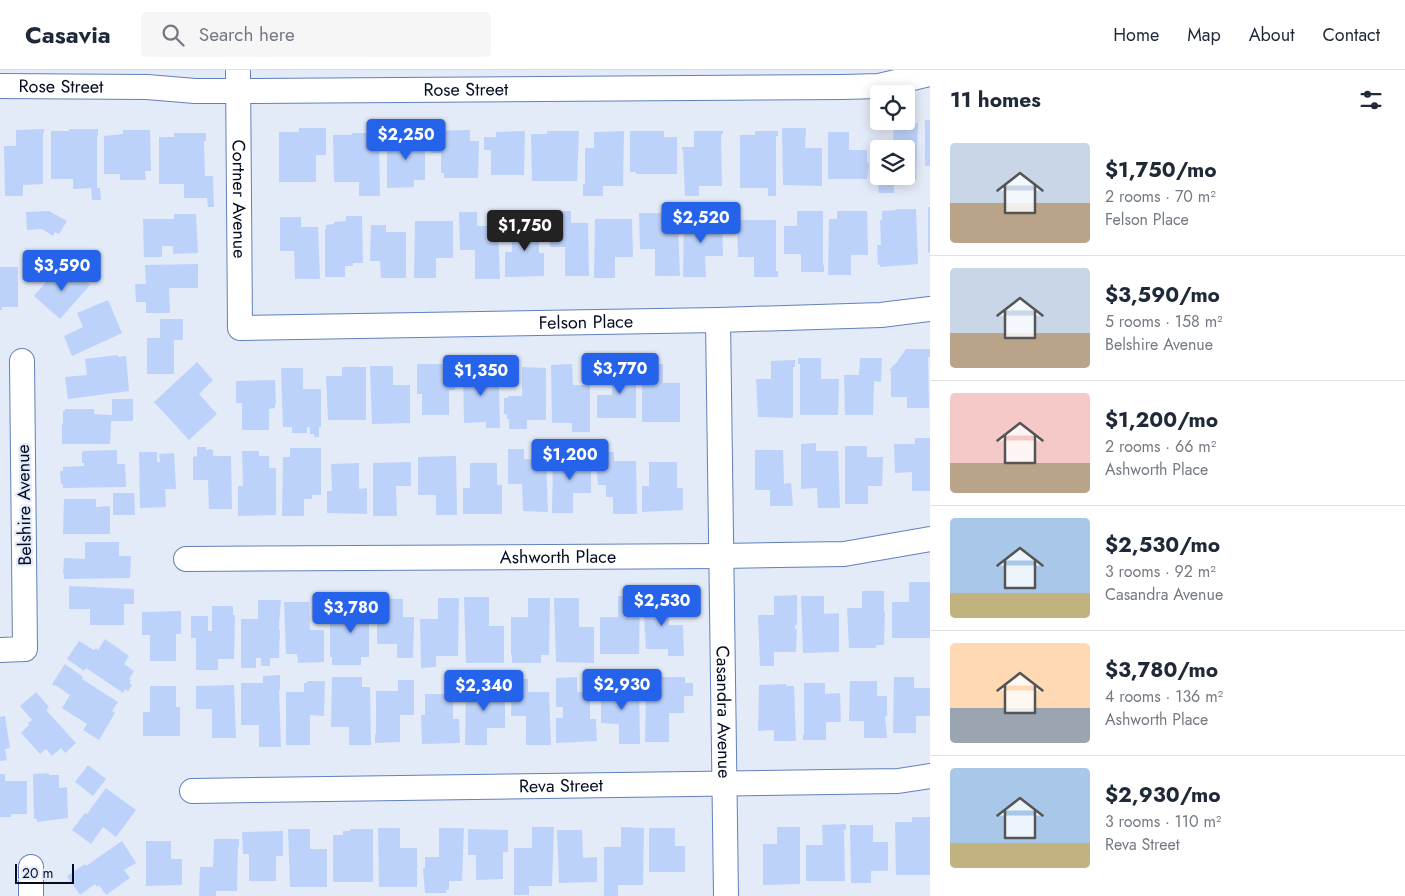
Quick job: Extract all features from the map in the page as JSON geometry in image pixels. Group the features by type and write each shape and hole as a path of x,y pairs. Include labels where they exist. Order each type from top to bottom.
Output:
{"street":[{"name":"Rose Street","path":"0,86 147,87 195,91 238,81 842,78 878,86 930,74"},
{"name":"Cortner Avenue","path":"238,81 240,328"},
{"name":"Felson Place","path":"240,328 718,320 881,315 930,309"},
{"name":"Casandra Avenue","path":"718,320 726,896"},
{"name":"Belshire Avenue","path":"0,650 25,649 22,360"},
{"name":"Ashworth Place","path":"186,560 844,554 930,539"},
{"name":"Reva Street","path":"192,790 898,781 930,776"},
{"path":"31,867 31,896"}],"building":[{"path":"925,120 930,120 930,166 925,166"},
{"path":"915,123 918,123 916,180 915,140 893,140 894,130 915,130"},
{"path":"299,128 326,128 326,155 316,155 316,182 279,182 279,132 299,132"},
{"path":"782,128 806,128 805,148 822,148 822,186 783,185"},
{"path":"44,129 43,184 23,185 23,196 5,196 4,146 16,146 16,130"},
{"path":"69,129 98,129 97,188 100,188 101,200 92,200 91,188 73,189 73,179 51,179 51,131 69,131"},
{"path":"123,130 150,130 151,171 145,171 146,180 120,180 120,174 104,174 104,136 123,134"},
{"path":"470,130 470,141 479,141 478,178 444,178 444,173 441,173 441,153 431,153 431,131"},
{"path":"525,131 524,175 491,175 491,150 484,150 484,137 496,137 496,132"},
{"path":"547,131 579,131 577,181 532,181 531,134 547,134"},
{"path":"624,131 623,186 603,186 603,196 583,196 585,148 594,148 594,132"},
{"path":"630,131 664,131 664,137 677,137 677,174 636,174 636,172 630,172"},
{"path":"694,131 723,131 723,134 721,134 722,186 699,186 699,196 685,196 682,147 694,147"},
{"path":"755,131 778,131 778,136 776,136 776,196 768,196 768,188 740,188 740,135 755,135"},
{"path":"828,132 849,132 849,150 867,150 867,163 869,163 867,179 828,179"},
{"path":"174,133 206,133 206,141 204,141 205,176 213,176 214,207 208,207 207,198 184,198 184,184 159,184 159,137 174,137"},
{"path":"352,133 381,133 381,140 379,140 380,196 359,196 359,182 334,182 333,135 352,135"},
{"path":"399,133 425,133 425,180 414,180 414,187 387,188 387,148 385,148 385,145 399,145"},
{"path":"878,185 894,185 894,193 879,193"},
{"path":"928,207 930,207 930,252 928,253"},
{"path":"916,209 918,264 880,267 878,265 877,245 881,245 880,220 882,220 882,211"},
{"path":"49,211 67,221 59,234 55,232 53,236 42,229 27,230 26,212"},
{"path":"549,211 571,211 571,223 588,223 589,276 565,276 565,247 550,247"},
{"path":"797,211 823,211 824,272 801,272 801,254 784,254 784,226 797,226"},
{"path":"837,211 867,211 868,255 851,255 851,275 828,275 829,219 837,219"},
{"path":"459,212 477,212 477,226 498,226 500,279 475,279 475,250 460,250"},
{"path":"639,213 662,213 662,224 678,224 680,276 655,276 655,249 640,249"},
{"path":"174,214 196,214 198,253 173,254 173,246 162,246 162,257 144,257 143,219 174,219"},
{"path":"346,216 362,216 363,263 353,263 353,266 345,266 345,277 325,277 326,225 346,221"},
{"path":"280,217 301,217 301,227 318,227 320,279 295,279 294,251 280,251"},
{"path":"684,217 722,217 723,256 705,256 706,277 683,277"},
{"path":"524,218 539,218 539,253 544,253 544,276 505,277 505,252 512,252 512,227 524,227"},
{"path":"595,219 632,219 633,257 615,257 615,278 594,278"},
{"path":"737,220 776,220 776,271 778,271 778,277 754,277 754,257 738,257"},
{"path":"415,221 453,221 453,258 436,258 436,278 414,278"},
{"path":"371,225 386,225 386,232 406,232 406,278 381,278 380,261 370,261"},
{"path":"22,258 52,258 52,266 44,266 44,279 22,280"},
{"path":"198,264 198,288 169,288 170,313 146,313 146,302 136,302 135,284 146,284 145,265"},
{"path":"0,267 18,267 18,307 2,307 2,310 0,310"},
{"path":"71,268 90,285 60,319 34,296 54,273 61,279"},
{"path":"108,300 122,333 72,356 64,336 83,327 77,313"},
{"path":"160,319 183,319 183,340 174,340 174,374 147,374 147,338 160,338"},
{"path":"906,349 930,349 930,357 928,357 929,408 907,408 907,397 891,397 891,371 889,370"},
{"path":"118,355 118,357 126,356 129,391 68,399 65,377 87,375 85,359"},
{"path":"798,358 821,358 821,379 839,379 838,415 800,415 800,364 798,364"},
{"path":"860,358 882,358 881,382 874,381 873,415 845,415 844,375 859,375"},
{"path":"795,360 795,367 793,367 793,418 758,417 756,379 771,379 771,361"},
{"path":"197,362 213,380 199,394 217,414 189,440 154,402"},
{"path":"417,364 456,364 455,390 449,390 449,415 422,415 422,394 417,394"},
{"path":"572,364 573,385 590,385 590,432 572,432 572,423 552,423 551,365"},
{"path":"640,364 663,364 663,383 680,383 680,422 642,422 642,373 640,373"},
{"path":"612,365 636,365 636,418 597,418 597,395 612,395"},
{"path":"370,366 393,366 393,385 410,385 410,423 372,424"},
{"path":"463,366 490,366 490,384 499,384 500,428 486,428 486,422 464,423"},
{"path":"342,367 366,367 366,420 328,420 326,376 342,376"},
{"path":"522,367 546,368 546,420 527,420 527,429 509,429 509,419 507,419 507,414 504,414 504,398 508,398 508,396 522,396"},
{"path":"281,368 303,368 303,389 321,389 321,427 319,427 319,437 314,437 314,434 310,434 310,427 307,427 307,433 292,433 292,427 283,427"},
{"path":"275,380 276,404 275,408 269,409 269,430 242,430 242,403 236,403 236,381"},
{"path":"112,399 133,399 133,421 111,421 110,444 62,444 63,411 65,409 94,409 94,414 112,415"},
{"path":"915,438 930,438 930,491 912,491 912,472 895,473 894,444 915,444"},
{"path":"816,443 816,451 838,451 840,508 818,508 817,488 801,489 801,444"},
{"path":"845,446 867,446 867,457 883,457 882,486 868,486 868,504 845,504"},
{"path":"197,447 206,447 206,450 211,449 213,456 231,456 232,509 209,509 208,480 193,480 193,457 197,456"},
{"path":"290,448 321,448 321,495 312,495 312,499 304,499 304,516 282,516 283,457 290,457"},
{"path":"508,449 524,449 524,459 546,460 548,512 523,511 522,484 508,484"},
{"path":"117,450 117,464 125,464 126,487 63,488 60,471 63,471 63,467 84,466 84,463 82,463 82,452"},
{"path":"755,450 783,450 784,484 791,483 793,506 770,506 770,490 755,490"},
{"path":"242,451 259,451 259,456 269,456 269,468 276,468 276,515 238,516 238,486 243,486"},
{"path":"139,452 157,452 157,462 160,462 159,454 174,453 176,489 165,489 166,507 140,508"},
{"path":"598,452 614,452 614,461 636,461 637,514 613,514 613,497 606,497 606,485 598,485 596,463 598,461"},
{"path":"456,456 457,515 436,515 436,495 418,495 418,457"},
{"path":"553,456 591,456 591,493 573,493 573,513 552,513"},
{"path":"411,462 411,486 396,486 397,516 373,516 373,463"},
{"path":"649,462 677,462 677,488 683,488 683,510 642,512 642,486 649,486"},
{"path":"359,463 359,489 367,488 367,514 327,513 327,491 332,491 331,464"},
{"path":"470,463 497,463 497,485 502,485 502,514 463,514 463,488 470,488"},
{"path":"113,493 134,493 135,515 113,515"},
{"path":"64,499 96,499 96,507 110,506 110,534 63,534"},
{"path":"85,542 119,542 119,556 131,556 130,578 64,579 64,558 85,559"},
{"path":"909,582 930,582 930,638 892,638 892,602 909,602"},
{"path":"69,586 134,589 134,604 124,604 124,625 90,625 90,609 69,609"},
{"path":"862,591 884,591 884,645 876,645 876,648 849,648 847,608 862,608"},
{"path":"797,595 796,652 774,652 774,666 760,666 758,615 774,615 774,596"},
{"path":"618,596 640,596 639,654 600,654 600,617 618,617"},
{"path":"801,596 824,596 824,614 839,613 839,652 803,653"},
{"path":"464,597 489,597 489,626 504,626 504,663 466,663"},
{"path":"643,597 669,597 669,625 683,625 684,656 668,656 668,649 646,649"},
{"path":"348,598 369,598 369,657 361,657 361,665 332,665 332,657 330,657 330,619 348,619"},
{"path":"438,598 459,598 458,656 436,656 436,667 421,668 420,619 438,619"},
{"path":"528,598 550,598 549,655 541,655 541,663 512,663 511,617 528,617"},
{"path":"554,598 579,598 579,627 594,627 594,663 556,662"},
{"path":"377,599 403,599 403,617 414,617 413,658 397,658 397,644 377,644"},
{"path":"258,600 281,600 279,658 270,658 270,666 261,666 261,658 256,658 256,668 241,668 241,619 258,619"},
{"path":"284,602 309,602 310,630 324,630 324,662 298,663 297,654 286,654"},
{"path":"212,606 233,606 233,615 235,615 234,659 218,659 218,670 196,670 196,638 191,638 191,616 208,616 208,631 212,631"},
{"path":"181,611 181,634 176,634 176,661 150,661 150,635 142,635 142,612"},
{"path":"105,639 129,656 124,664 134,671 129,679 131,680 129,683 132,685 128,691 125,689 123,693 86,668 84,671 67,659 79,641 94,650 96,648 98,650"},
{"path":"65,664 83,677 82,679 118,702 112,711 115,713 99,740 83,730 87,724 62,708 70,695 52,684"},
{"path":"280,675 281,747 259,747 259,725 241,725 241,683 263,683 263,676"},
{"path":"332,677 362,677 362,687 370,687 371,745 349,745 349,727 331,727"},
{"path":"577,677 577,692 590,692 590,719 596,719 597,741 556,743 556,718 563,718 563,707 556,707 556,678"},
{"path":"662,677 685,677 685,683 693,683 693,696 684,696 684,713 669,713 669,742 645,742 646,689 662,689"},
{"path":"894,677 914,677 914,688 930,688 930,716 916,716 916,733 893,733"},
{"path":"512,679 528,679 528,692 549,692 551,745 526,745 526,716 511,716"},
{"path":"398,680 414,680 414,715 400,715 400,742 375,743 376,691 398,691"},
{"path":"307,681 325,681 324,716 310,715 310,745 286,745 286,692 304,692 304,683 307,683"},
{"path":"850,681 877,681 877,696 887,696 887,716 885,716 887,738 864,738 864,721 849,721"},
{"path":"804,683 825,683 825,694 840,693 841,722 826,722 826,740 803,740"},
{"path":"786,684 786,686 794,686 796,741 774,741 774,730 758,731 759,685"},
{"path":"234,685 236,738 212,738 212,709 196,709 196,686"},
{"path":"150,686 176,686 176,707 180,707 180,736 143,736 143,712 150,712"},
{"path":"466,686 505,686 505,728 487,728 487,745 465,745"},
{"path":"601,686 639,686 640,744 619,744 619,724 601,723"},
{"path":"36,692 49,707 46,710 76,743 65,753 61,748 52,756 46,749 40,754 21,733 32,720 20,706"},
{"path":"425,694 453,694 453,719 459,719 460,743 422,744 421,715 425,715"},
{"path":"5,716 10,748 5,749 7,760 0,761 0,717"},
{"path":"88,765 106,779 93,796 75,782"},
{"path":"49,773 49,775 59,775 59,788 67,787 68,818 37,822 37,819 34,819 33,774"},
{"path":"0,774 5,774 5,781 27,781 27,814 11,814 11,817 0,817"},
{"path":"106,788 136,810 116,837 103,827 91,844 72,830 85,813 87,814"},
{"path":"912,817 930,817 930,875 896,875 895,822 912,822"},
{"path":"846,824 846,830 844,830 845,881 806,881 806,845 823,845 822,825"},
{"path":"850,825 873,825 873,842 888,842 888,871 871,871 871,883 851,883"},
{"path":"532,827 554,827 552,886 529,886 529,895 514,895 514,848 532,848"},
{"path":"621,827 644,828 643,885 618,885 618,896 604,896 604,847 621,847"},
{"path":"777,827 800,827 800,884 763,885 763,844 777,844"},
{"path":"378,828 400,828 400,848 417,848 417,887 379,887"},
{"path":"439,828 464,828 462,881 449,881 449,890 446,890 446,893 425,893 423,868 425,868 425,857 439,857"},
{"path":"649,828 675,828 675,846 685,846 685,872 649,872"},
{"path":"288,829 310,829 310,849 327,849 327,887 290,887"},
{"path":"350,829 373,829 373,882 333,882 333,835 343,835 343,831 350,831"},
{"path":"468,829 508,830 508,852 503,852 503,879 476,880 476,855 468,855"},
{"path":"557,830 582,830 583,858 597,857 597,882 559,883"},
{"path":"283,831 283,856 276,856 276,881 249,881 249,854 243,854 242,832"},
{"path":"214,839 239,839 237,891 216,891 216,896 199,896 200,867 213,867"},
{"path":"122,841 136,863 124,870 130,878 106,895 99,885 97,887 95,884 80,895 67,876 85,864 86,866"},
{"path":"146,841 171,841 171,859 182,859 182,885 146,886"}]}
